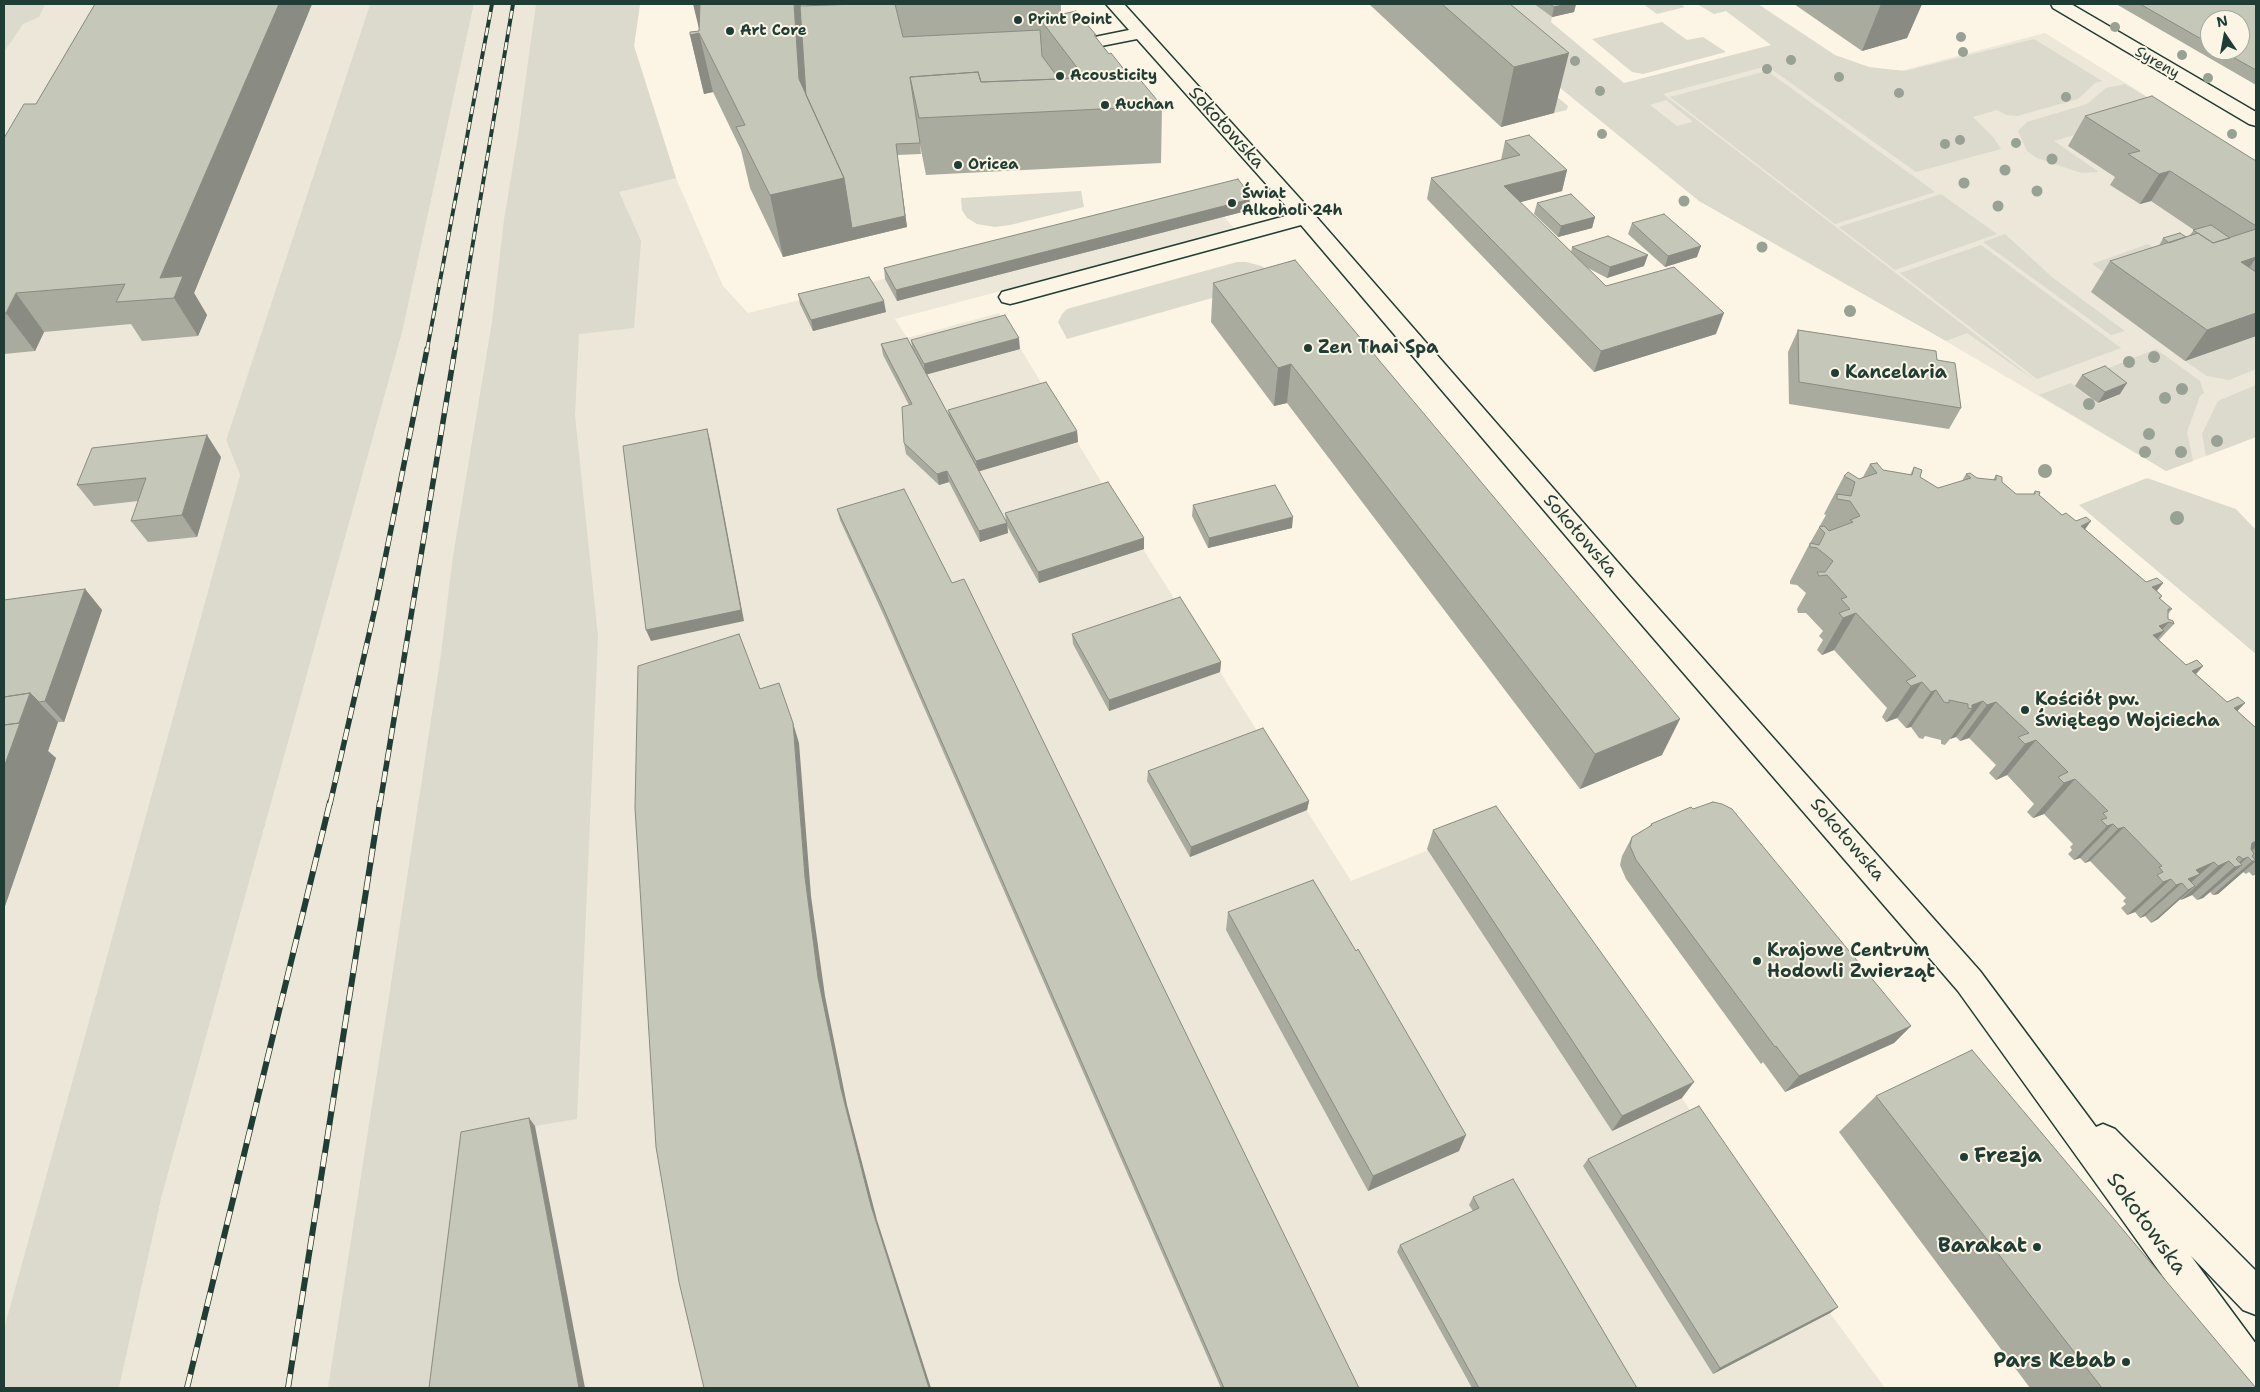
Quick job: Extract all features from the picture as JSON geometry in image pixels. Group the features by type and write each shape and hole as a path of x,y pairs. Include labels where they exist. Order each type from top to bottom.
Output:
{"street":[{"name":"Sokołowska","path":"1114,4 1306,217 1626,590 1969,981 2256,1375"},
{"name":"Syreny","path":"2059,4 2256,120"},
{"path":"1071,48 1140,33"},
{"path":"1010,298 1306,217"},
{"name":"Sokołowska","path":"2037,1074 2256,1297"}],"shaded area":[{"path":"4,4 370,4 226,440 240,475 4,1328"},
{"path":"4,4 45,4 39,17 23,24 4,52"},
{"path":"370,4 474,4 402,333 162,1195 119,1388 4,1388 4,1328 240,475 226,440"},
{"path":"474,4 640,4 634,46 676,178 723,286 748,313 939,265 1224,217 1235,229 895,319 907,338 999,313 1108,493 1351,881 1489,826 1659,1065 1830,1313 1885,1388 119,1388 162,1195 402,333"},
{"path":"536,4 640,4 634,46 676,178 619,192 641,241 634,328 579,334 575,415 598,637 577,1119 535,1126 438,1388 328,1388 441,654 453,556 492,322 504,220"},
{"path":"1431,4 1534,4 1552,17 1551,22 1624,83 1771,45 1726,11 1714,14 1697,4 1758,4 1835,55 1869,67 1905,71 2034,39 2102,81 2095,83 2078,99 2017,116 2007,115 1997,110 1973,117 1993,137 2001,149 1916,172 1767,66 1663,94 2036,381 1967,333 1946,341 1699,201 1543,74 1533,77 1568,106 1567,110 1554,113","holes":["1666,100 1692,121 1677,126 1650,105"]},
{"path":"1643,4 1680,4 1685,7 1657,14"},
{"path":"1662,22 1687,40 1703,37 1726,52 1643,74 1632,72 1592,39"},
{"path":"2045,33 2256,164 2256,437 2166,471 1888,307 1699,201 1592,112 1813,53 1855,83"},
{"path":"1767,71 1935,192 1835,224 1670,97"},
{"path":"2125,84 2256,164 2133,118 2054,141 2099,172 2081,173 2037,158 2027,151 2018,131 2027,122 2087,104 2106,88"},
{"path":"1081,191 1084,207 1010,225 995,227 977,224 967,218 962,210 961,198"},
{"path":"1941,194 1997,234 1895,270 1839,227"},
{"path":"2005,234 2053,278 2125,331 2111,335 1983,242"},
{"path":"2148,244 2173,261 2113,279 2092,264"},
{"path":"1981,245 2121,348 2037,379 1900,273"},
{"path":"1237,262 1262,266 1276,280 1067,339 1058,322 1067,309"},
{"path":"2256,336 2256,369 2229,380 2207,376 2185,361"},
{"path":"2156,349 2200,381 2204,393 2200,396 2187,432 2193,461 2166,471 2039,395 2071,383 2098,404 2121,394 2094,374"},
{"path":"2256,385 2256,437 2206,456 2202,434 2218,401"},
{"path":"2147,478 2236,509 2256,530 2256,654 2079,505"}],"building":[{"path":"95,4 279,4 160,278 183,276 174,298 116,302 125,284 16,293 6,313 4,313 4,138 24,104 36,104"},
{"path":"700,4 794,4 799,79 844,178 770,195 736,127 745,125 699,33 690,35 690,32 699,31"},
{"path":"895,4 903,37 1040,30 1042,56 1059,79 981,82 978,72 910,77 920,143 896,144 905,216 852,228 844,178 806,95 800,6"},
{"path":"1442,4 1510,4 1569,53 1514,67"},
{"path":"1550,4 1567,4 1554,7"},
{"path":"2140,4 2256,4 2256,70 2238,60 2250,60 2250,10 2200,10 2200,38"},
{"path":"1076,11 1109,54 1111,53 1130,77 1085,78 1040,19"},
{"path":"978,72 981,82 1137,76 1162,106 919,118 910,77"},
{"path":"2152,96 2256,161 2256,226 2170,171 2159,174 2128,154 2140,151 2085,116"},
{"path":"1529,135 1567,170 1504,186 1606,286 1674,267 1724,313 1601,351 1431,178 1520,155 1505,141"},
{"path":"1238,179 1250,195 1247,200 896,290 884,268"},
{"path":"1571,194 1595,217 1561,226 1537,203"},
{"path":"1664,214 1701,246 1668,256 1632,223"},
{"path":"2211,225 2230,238 2213,243 2193,230"},
{"path":"2256,229 2256,257 2241,262 2256,272 2256,313 2207,330 2110,261 2198,233 2213,243"},
{"path":"2180,233 2186,237 2169,243 2163,238"},
{"path":"1608,236 1648,255 1610,267 1572,247"},
{"path":"1295,260 1680,719 1595,754 1291,364 1278,368 1213,283"},
{"path":"869,277 884,301 811,320 798,294"},
{"path":"1005,315 1019,338 924,364 911,340"},
{"path":"1798,330 1936,351 1937,360 1955,363 1961,408 1799,382"},
{"path":"907,338 1007,523 979,531 947,471 937,474 904,443 902,407 912,404 881,344"},
{"path":"2105,366 2127,383 2105,392 2082,375"},
{"path":"1046,382 1077,431 976,461 948,410"},
{"path":"707,429 741,610 646,630 623,446"},
{"path":"207,435 182,515 131,521 146,478 77,485 92,448"},
{"name":"Kościół pw. Świętego Wojciecha","path":"1877,463 1883,470 1912,475 1914,467 1922,470 1920,477 1938,488 1971,478 1966,474 1970,473 1977,478 1996,480 1996,475 2002,477 2002,482 2016,494 2035,494 2035,491 2040,492 2039,495 2062,515 2066,513 2076,521 2086,517 2091,521 2081,526 2146,582 2157,578 2163,583 2152,587 2162,596 2159,598 2172,609 2168,609 2168,619 2173,621 2174,624 2169,622 2159,626 2164,631 2153,635 2186,665 2197,660 2203,666 2192,671 2227,702 2238,697 2245,703 2234,708 2256,728 2256,841 2252,843 2251,849 2254,854 2252,856 2256,861 2252,861 2248,857 2243,859 2239,856 2236,859 2242,865 2235,867 2229,861 2218,866 2214,862 2196,870 2200,874 2188,879 2195,886 2188,890 2182,883 2176,885 2171,879 2163,882 2157,875 2163,872 2159,867 2162,866 2124,827 2118,829 2113,824 2107,826 2101,820 2107,818 2103,813 2108,811 2075,779 2064,783 2058,777 2068,772 2036,740 2025,744 2018,737 2029,733 1996,702 1987,705 1983,701 1972,705 1972,709 1968,708 1968,704 1949,700 1949,703 1944,702 1936,690 1931,692 1922,682 1911,686 1906,681 1916,676 1856,613 1843,618 1839,613 1850,609 1841,599 1847,597 1827,575 1819,576 1817,572 1825,572 1833,561 1817,548 1810,547 1810,543 1819,545 1825,533 1819,527 1824,526 1829,531 1853,522 1850,520 1860,516 1850,501 1837,499 1837,494 1851,496 1855,482 1844,476 1848,472 1859,479 1877,473 1870,464"},
{"path":"1108,482 1144,538 1038,572 1005,513"},
{"path":"1275,485 1293,517 1209,538 1193,505"},
{"path":"904,489 952,583 964,579 1359,1388 1224,1388 882,605 837,509"},
{"path":"85,589 45,701 39,702 30,693 4,697 4,600"},
{"path":"1180,597 1221,662 1109,700 1072,634"},
{"path":"739,634 760,689 779,683 793,723 805,877 818,978 841,1089 871,1206 929,1388 704,1388 679,1282 656,1147 635,808 638,666"},
{"path":"30,693 19,723 4,725 4,697"},
{"path":"20,723 4,767 4,725"},
{"path":"1263,728 1309,801 1191,847 1148,771"},
{"name":"Krajowe Centrum Hodowli Zwierząt","path":"1713,802 1732,809 1911,1026 1799,1076 1775,1047 1636,860 1630,846 1632,837 1651,824 1691,807 1693,809"},
{"path":"1496,806 1694,1082 1622,1116 1433,830"},
{"path":"1313,880 1356,951 1358,949 1466,1135 1373,1176 1228,912"},
{"path":"1972,1050 2256,1388 2102,1388 1876,1096"},
{"path":"1699,1106 1838,1307 1720,1368 1588,1159"},
{"path":"529,1118 579,1388 429,1388 461,1132"},
{"path":"1513,1179 1637,1388 1479,1388 1400,1245 1479,1208 1473,1197"}],"railway":[{"path":"427,350 492,4"},
{"path":"455,350 513,4"},
{"path":"330,804 376,604 427,349"},
{"path":"380,804 455,349"},
{"path":"187,1388 330,802"},
{"path":"288,1388 380,802"}],"place":[{"name":"Print Point","path":"1018,20"},
{"name":"Art Core","path":"730,31"},
{"name":"Acousticity","path":"1060,76"},
{"name":"Auchan","path":"1105,105"},
{"name":"Oricea","path":"958,165"},
{"name":"Świat Alkoholi 24h","path":"1232,203"},
{"name":"Zen Thai Spa","path":"1308,348"},
{"name":"Kancelaria","path":"1835,373"},
{"name":"Kościół pw. Świętego Wojciecha","path":"2025,710"},
{"name":"Krajowe Centrum Hodowli Zwierząt","path":"1757,961"},
{"name":"Frezja","path":"1964,1157"},
{"name":"Barakat","path":"2037,1247"},
{"name":"Pars Kebab","path":"2126,1362"}]}
